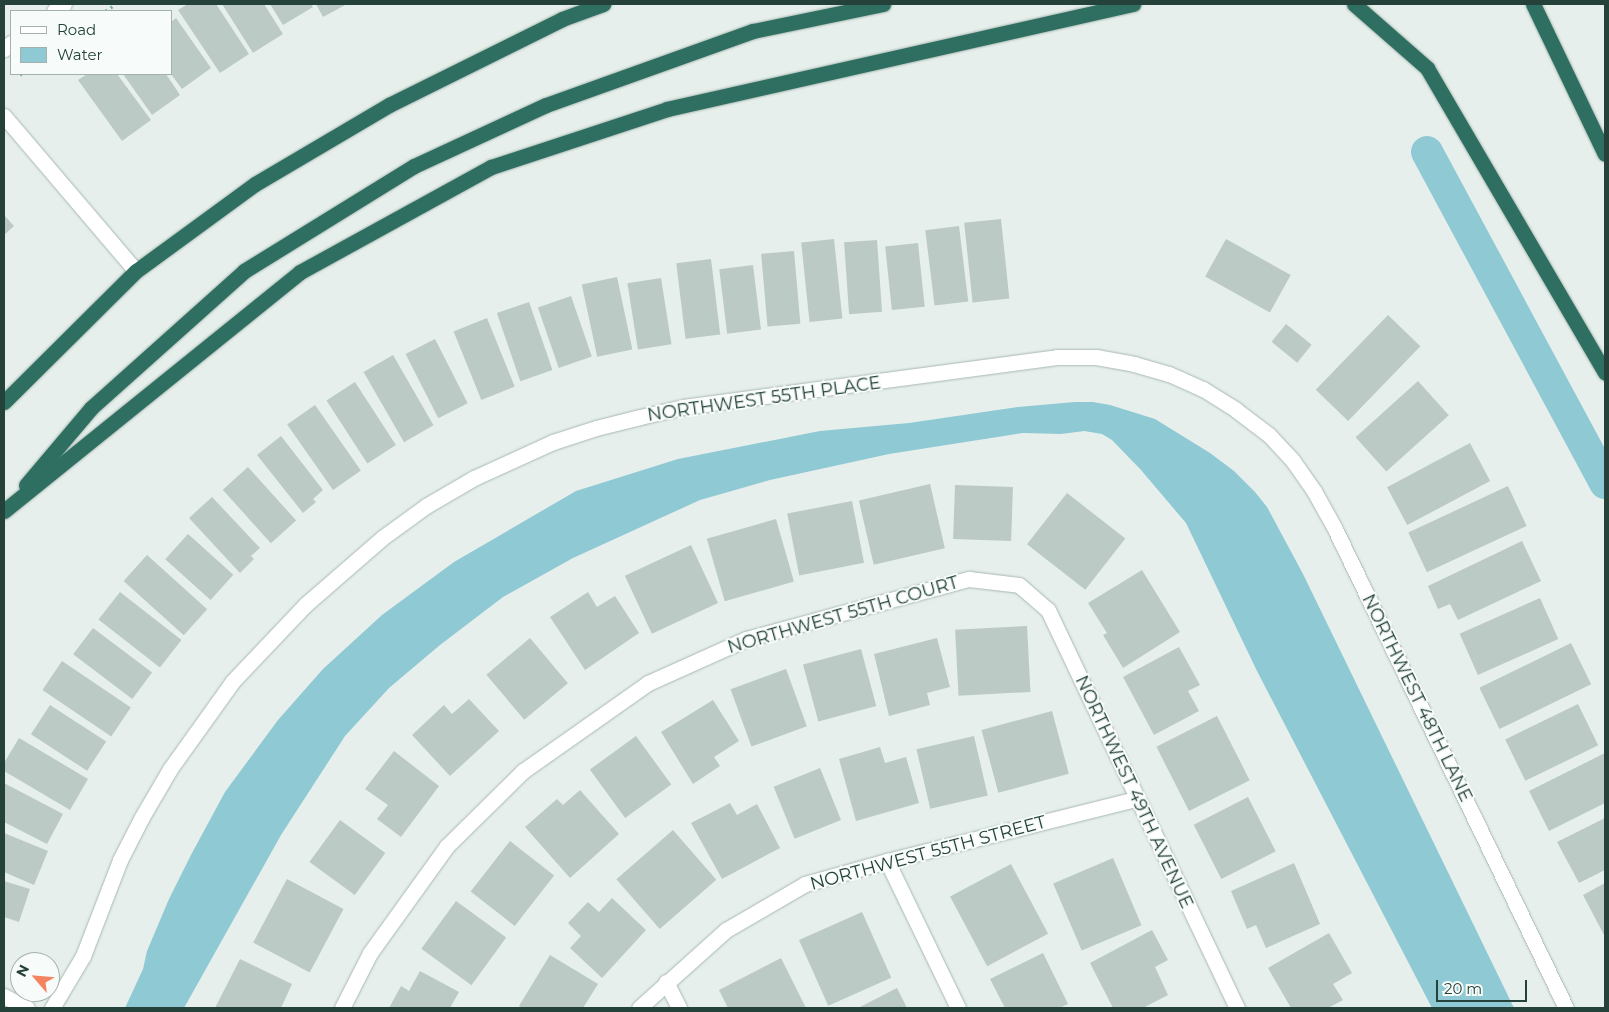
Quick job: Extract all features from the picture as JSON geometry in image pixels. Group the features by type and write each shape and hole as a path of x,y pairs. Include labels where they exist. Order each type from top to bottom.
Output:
{"highway":[{"path":"4,402 136,271 256,184 389,105 562,19 603,4"},
{"path":"4,511 91,408 244,271 414,166 546,105 753,31 883,4"},
{"path":"4,511 300,272 491,167 667,109 1133,4"},
{"path":"1354,4 1427,68 1605,373"},
{"path":"1533,4 1605,154"}],"street":[{"path":"4,116 136,271"},
{"name":"NORTHWEST 55TH PLACE","path":"52,1008 83,956 115,872 142,817 170,770 234,681 305,605 344,570 426,506 474,478 553,442 596,428 683,407 1057,357 1096,357 1134,364 1169,374 1203,389 1236,410"},
{"name":"NORTHWEST 48TH LANE","path":"1236,410 1268,435 1293,461 1314,491 1356,572 1566,1008"},
{"name":"NORTHWEST 55TH COURT","path":"342,1008 370,953 447,846 524,771 648,682 746,639 969,579 1018,585"},
{"name":"NORTHWEST 49TH AVENUE","path":"1018,585 1048,610 1136,799 1237,1008"},
{"name":"NORTHWEST 55TH STREET","path":"639,1008 726,930 805,884 886,861 1136,799"},
{"path":"886,861 958,1008"},
{"path":"666,982 679,1008"},
{"path":"4,996 28,1008"}],"water":[{"path":"1093,402 1110,405 1155,419 1210,453 1234,471 1267,507 1303,574 1514,1008 1432,1008 1257,671 1186,523 1141,470 1112,440 1102,434 1084,431 1061,434 1023,433 889,454 770,480 700,500 573,558 503,597 440,645 389,688 345,736 281,835 184,1008 125,1008 143,969 147,951 169,899 192,853 225,792 278,720 323,669 382,615 454,562 576,491 678,459 820,431 909,423 1018,407"}],"building":[{"path":"188,4 216,4 249,54 220,73 178,10"},
{"path":"222,4 264,4 283,34 253,53"},
{"path":"270,4 311,4 313,7 283,25"},
{"path":"316,4 347,4 323,17"},
{"path":"176,18 211,68 182,89 172,75 172,21"},
{"path":"86,75 118,75 151,120 122,141 78,80"},
{"path":"124,75 167,75 180,95 152,115"},
{"path":"4,215 14,226 4,235"},
{"path":"1001,219 1009,299 973,302 964,223"},
{"path":"959,226 968,301 935,306 925,230"},
{"path":"834,239 842,319 810,322 801,242"},
{"path":"1226,239 1291,275 1270,312 1205,277"},
{"path":"877,240 882,312 849,314 844,242"},
{"path":"918,243 925,307 892,310 885,246"},
{"path":"794,251 800,324 767,327 761,254"},
{"path":"711,259 720,334 686,339 676,263"},
{"path":"753,265 761,330 727,334 719,269"},
{"path":"617,277 632,349 597,357 582,284"},
{"path":"661,278 671,344 638,349 627,283"},
{"path":"571,296 592,357 559,368 538,307"},
{"path":"529,302 552,370 520,381 497,313"},
{"path":"1388,315 1420,346 1348,421 1316,390"},
{"path":"487,318 515,387 481,400 454,331"},
{"path":"1286,324 1312,345 1297,363 1272,342"},
{"path":"435,339 468,403 438,418 406,354"},
{"path":"393,355 434,425 404,442 364,372"},
{"path":"1418,381 1449,415 1386,471 1356,437"},
{"path":"355,382 396,445 367,463 326,401"},
{"path":"315,405 361,471 333,490 287,425"},
{"path":"281,436 323,490 313,499 316,502 303,513 257,455"},
{"path":"1470,443 1490,481 1407,525 1387,487"},
{"path":"248,467 296,521 271,543 223,490"},
{"path":"930,484 945,548 874,565 859,500"},
{"path":"955,485 1013,487 1011,541 953,539"},
{"path":"1508,486 1527,526 1427,572 1408,532"},
{"path":"1067,493 1125,539 1085,590 1027,544"},
{"path":"212,497 260,548 251,556 254,559 240,573 189,518"},
{"path":"852,501 864,563 799,575 787,514"},
{"path":"776,519 794,581 725,601 707,539"},
{"path":"188,534 233,575 211,600 165,559"},
{"path":"1522,541 1541,581 1458,620 1450,604 1438,609 1428,586"},
{"path":"691,545 718,603 652,634 625,576"},
{"path":"147,555 207,609 184,635 124,581"},
{"path":"1142,570 1180,632 1123,668 1103,635 1107,633 1088,603"},
{"path":"120,592 181,640 160,668 98,620"},
{"path":"588,592 597,607 615,596 639,633 585,670 550,617"},
{"path":"1540,598 1558,639 1478,675 1460,634"},
{"path":"1027,626 1030,692 959,696 955,630"},
{"path":"93,628 152,673 132,699 73,654"},
{"path":"530,638 568,683 524,720 486,675"},
{"path":"937,638 950,687 927,693 930,705 889,716 874,654"},
{"path":"1571,643 1591,684 1499,729 1479,688"},
{"path":"1179,647 1200,685 1188,691 1199,711 1154,735 1123,677"},
{"path":"861,649 876,706 818,722 803,665"},
{"path":"62,661 131,707 111,736 42,690"},
{"path":"786,669 807,726 751,747 731,689"},
{"path":"469,699 499,731 450,776 412,735 444,705 452,714"},
{"path":"713,700 739,741 714,757 720,766 693,784 661,732"},
{"path":"1578,704 1598,745 1525,781 1505,740"},
{"path":"50,705 106,741 87,771 31,734"},
{"path":"1052,711 1069,774 998,793 981,730"},
{"path":"1217,716 1250,780 1189,811 1156,747"},
{"path":"636,736 671,785 625,818 590,770"},
{"path":"974,736 988,795 930,809 917,749"},
{"path":"19,738 88,779 70,810 4,771 4,763"},
{"path":"880,747 885,763 906,757 919,803 856,821 839,759"},
{"path":"394,751 439,786 401,837 377,819 388,805 365,789"},
{"path":"1605,753 1605,803 1549,831 1529,791"},
{"path":"820,768 841,820 795,839 774,787"},
{"path":"4,783 63,814 47,844 4,822"},
{"path":"580,790 619,834 570,878 525,827 557,799 563,805"},
{"path":"1248,797 1276,851 1221,879 1194,825"},
{"path":"730,803 737,815 757,804 780,848 722,879 691,823"},
{"path":"1605,818 1605,870 1579,883 1557,842"},
{"path":"340,820 385,853 355,895 309,862"},
{"path":"673,830 716,880 660,929 616,879"},
{"path":"4,833 48,851 34,885 4,872"},
{"path":"510,841 554,875 515,926 471,891"},
{"path":"1113,858 1142,925 1082,951 1053,883"},
{"path":"1294,863 1320,924 1266,948 1256,925 1247,929 1231,891"},
{"path":"1011,864 1048,934 987,966 950,896"},
{"path":"287,879 344,909 310,973 253,943"},
{"path":"4,881 30,889 19,922 4,917"},
{"path":"1605,883 1605,934 1604,935 1583,895"},
{"path":"612,898 646,930 602,978 570,948 581,936 568,923 588,902 599,912"},
{"path":"456,901 506,937 471,985 421,949"},
{"path":"862,912 891,978 828,1006 799,940"},
{"path":"1152,930 1168,960 1155,967 1168,995 1143,1008 1113,1008 1090,963"},
{"path":"1329,933 1352,973 1333,984 1343,1000 1328,1008 1291,1008 1268,968"},
{"path":"1043,953 1068,1004 1059,1008 1005,1008 990,979"},
{"path":"550,955 598,984 583,1008 522,1008 519,1006"},
{"path":"781,958 806,1008 728,1008 719,990"},
{"path":"240,959 292,984 281,1008 215,1008"},
{"path":"420,971 459,992 450,1008 389,1008 401,986 409,991"},
{"path":"897,988 907,1008 858,1008"}],"waterway":[{"path":"1427,152 1605,483"}]}
